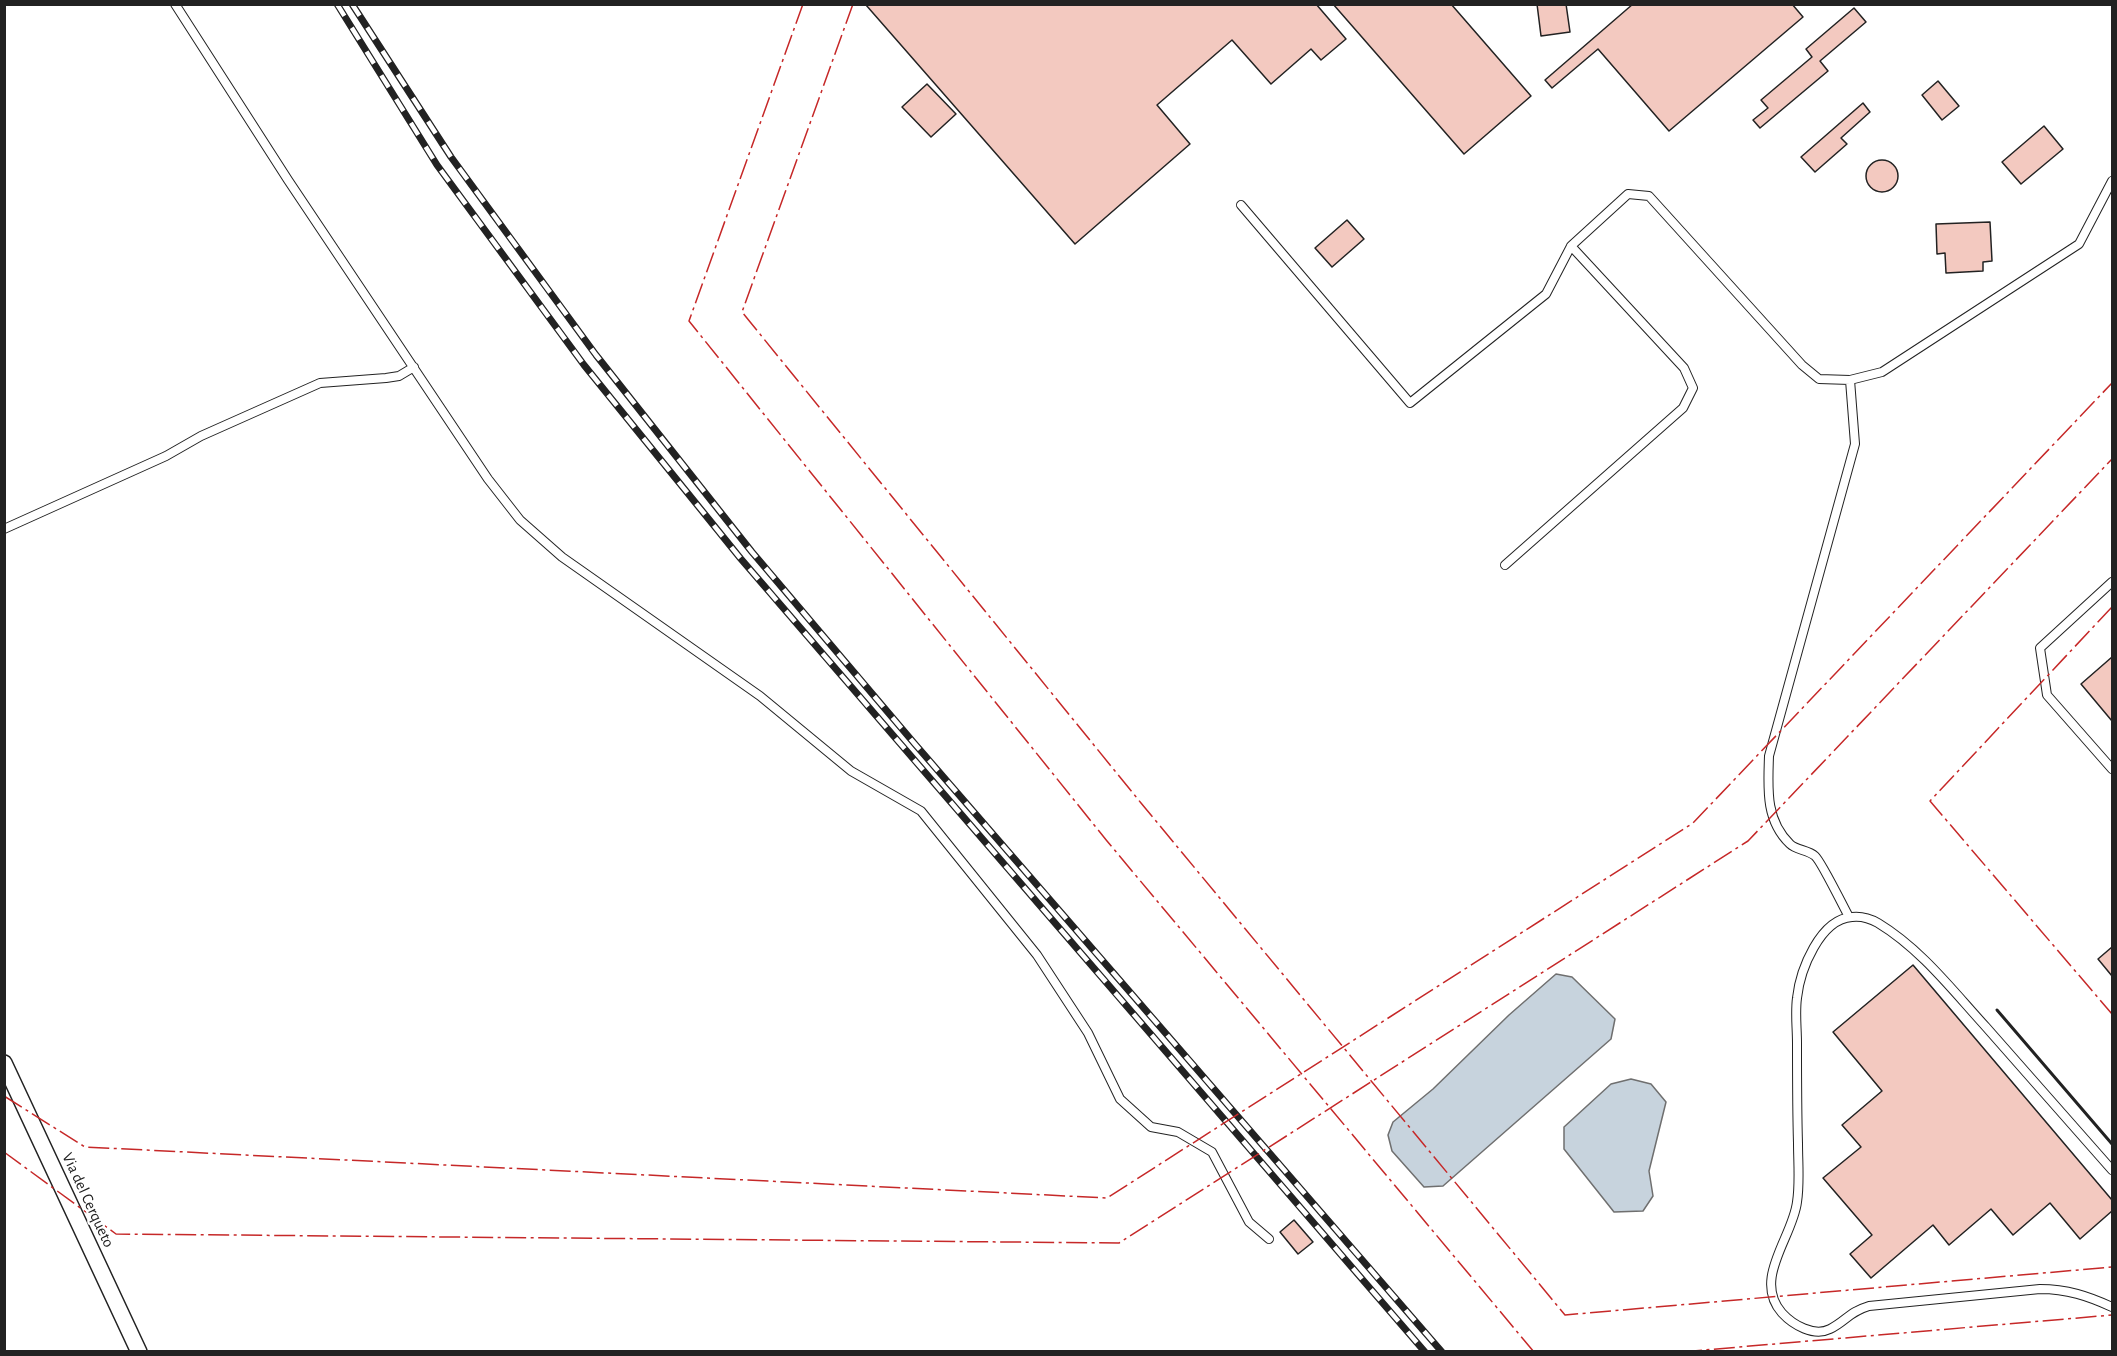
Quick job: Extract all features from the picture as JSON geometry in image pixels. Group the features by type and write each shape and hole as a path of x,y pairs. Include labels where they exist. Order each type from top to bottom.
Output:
{"street":[{"name":"Via del Cerqueto","path":"4,1063 139,1352"}],"lane":[{"path":"175,4 288,180 488,479 520,520 562,557 760,696 851,771 921,811 1037,955 1088,1032 1120,1099 1151,1127 1178,1132 1212,1152 1249,1222 1269,1239"},
{"path":"1241,205 1410,403 1546,294 1571,246 1628,194 1648,196 1802,365 1819,379 1850,380 1882,372 2079,244 2112,181"},
{"path":"1505,565 1683,408 1693,388 1684,368 1571,246"},
{"path":"4,529 320,383 399,376 414,367"},
{"path":"1849,917 1816,856 1791,845 1777,827 1769,807 1769,756 1855,444 1850,380"},
{"path":"2112,582 2040,648 2047,695 2112,769"},
{"path":"2112,1170 1927,963 1879,924 1866,919 1849,917 1834,922 1820,939 1807,961 1797,996 1798,1192 1792,1224 1772,1270 1772,1291 1778,1307 1790,1321 1817,1332 1830,1329 1854,1311 1869,1306 2040,1289 2080,1293 2112,1307"}],"shaded area":[{"path":"1556,974 1572,977 1615,1019 1611,1039 1443,1186 1424,1187 1392,1151 1388,1135 1393,1122 1433,1089 1509,1015"},
{"path":"1631,1079 1651,1084 1666,1102 1649,1171 1653,1196 1643,1211 1614,1212 1564,1149 1564,1127 1611,1084"}],"building":[{"path":"1316,4 1346,39 1321,60 1311,49 1271,84 1232,40 1157,105 1190,144 1075,244 866,5"},
{"path":"1333,4 1451,4 1531,96 1464,154"},
{"path":"1537,4 1566,4 1570,32 1541,36"},
{"path":"1633,4 1792,4 1803,17 1669,131 1598,49 1552,88 1545,80"},
{"path":"1854,8 1866,22 1820,61 1828,71 1760,128 1753,120 1768,108 1761,100 1812,57 1806,49"},
{"path":"1938,81 1959,106 1942,120 1922,95"},
{"path":"927,84 956,114 931,137 902,107"},
{"path":"1863,103 1870,112 1841,138 1847,144 1815,172 1801,157"},
{"path":"2044,126 2063,149 2021,184 2002,162"},
{"path":"1882,160 1893,165 1898,176 1893,187 1882,192 1871,187 1866,176 1871,165"},
{"path":"1347,220 1364,239 1332,267 1315,248"},
{"path":"1990,222 1992,261 1983,262 1983,271 1946,273 1945,253 1937,254 1936,224"},
{"path":"2112,657 2112,721 2081,684"},
{"path":"2112,947 2112,976 2098,959"},
{"path":"1913,965 2112,1200 2112,1211 2080,1239 2050,1203 2013,1235 1991,1209 1949,1245 1933,1225 1871,1278 1850,1254 1872,1235 1823,1178 1861,1147 1842,1125 1882,1091 1833,1032"},
{"path":"1294,1220 1313,1242 1298,1254 1280,1232"}],"railway":[{"path":"337,4 437,165 584,365 741,559 1425,1352"},
{"path":"352,4 451,157 596,355 752,552 914,743 1442,1352"}],"wall":[{"path":"1997,1010 2112,1144"}],"power":[{"path":"803,4 689,321 1107,841 1534,1352"},
{"path":"853,4 742,312 1141,803 1565,1315 2112,1267"},
{"path":"4,1096 85,1147 1107,1198 1693,823 2112,383"},
{"path":"4,1152 116,1234 1119,1243 1748,841 2112,459"},
{"path":"2112,607 1930,801 2112,1014"},
{"path":"1681,1352 2112,1315"}]}
